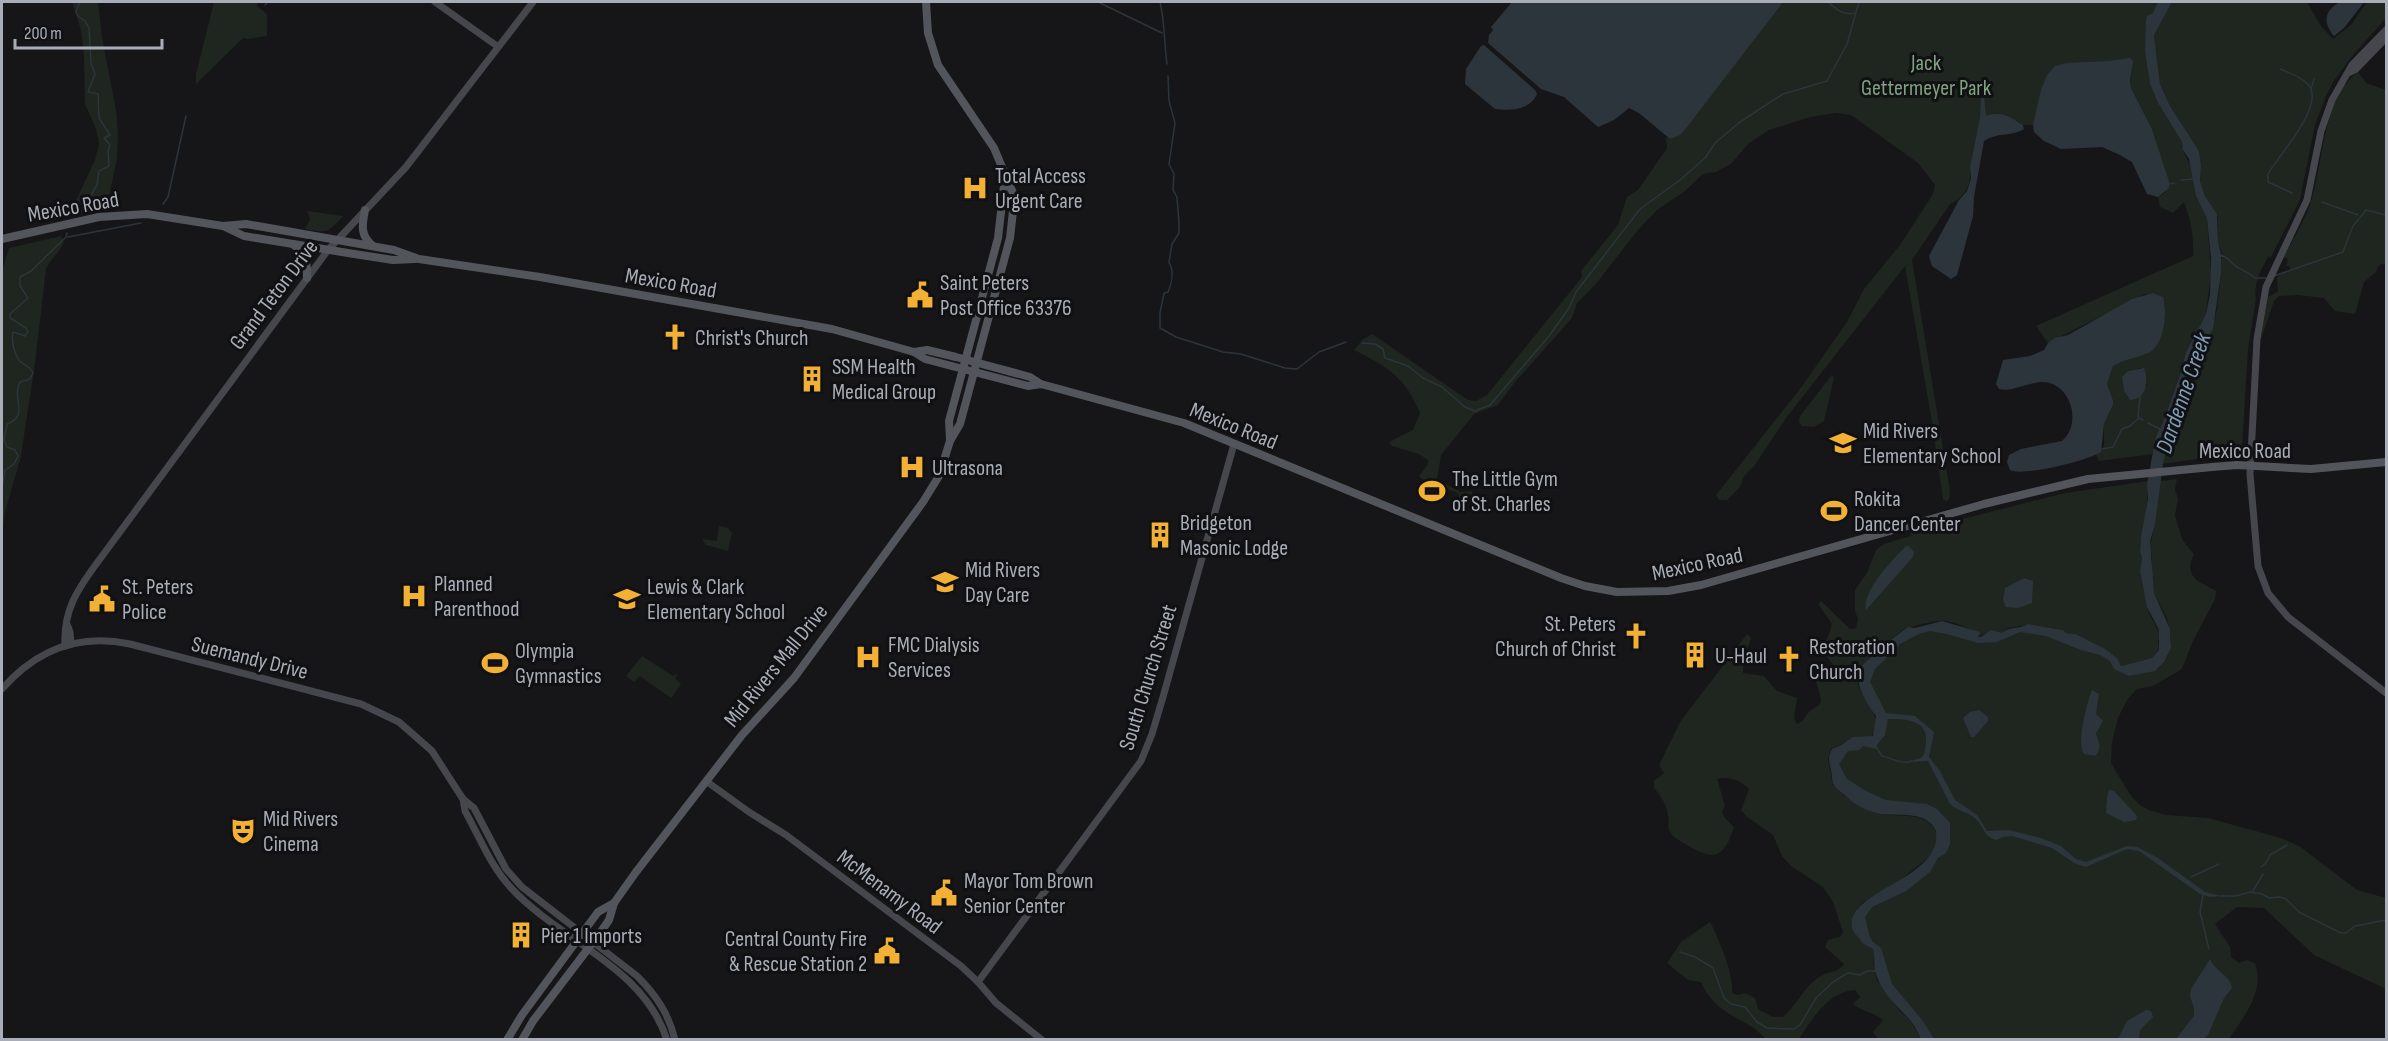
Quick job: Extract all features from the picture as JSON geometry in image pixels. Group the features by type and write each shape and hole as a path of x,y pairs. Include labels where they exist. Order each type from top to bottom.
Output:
{"main road":[{"name":"Mid Rivers Mall Drive","path":"522,1040 609,920 614,903 742,735 794,678 918,509 939,476 950,441 960,424 1012,226 1013,193 989,140 938,65 930,40 926,2"},
{"name":"Mid Rivers Mall Drive","path":"950,441 949,421 998,238 1005,177"},
{"path":"364,210 363,233 367,241 375,246"},
{"name":"Mexico Road","path":"2,239 86,219 123,214 164,216 223,226 246,224 375,246 419,259"},
{"name":"Mexico Road","path":"223,226 244,236 393,260 419,259 540,277 832,329 974,372 1028,386 1041,384"},
{"path":"290,243 304,253 307,278"},
{"name":"Mexico Road","path":"914,352 927,350 1030,376 1041,384 1164,416 1561,578 1594,588 1629,593 1668,591 1701,585 1900,527 2036,490 2088,479 2180,469 2250,466 2311,469 2386,462"},
{"name":"Mid Rivers Mall Drive","path":"507,1040 522,1015 598,912 614,903"}],"street":[{"path":"435,2 497,46"},
{"name":"Grand Teton Drive","path":"68,645 70,632 67,624 73,598 82,584 328,250 406,167 533,2"},
{"path":"2386,30 2352,65 2327,111 2307,200 2277,260 2264,295 2257,339 2250,466 2258,566 2268,593 2288,617 2386,693"},
{"path":"2350,72 2356,69 2386,38"},
{"name":"South Church Street","path":"978,982 1141,761 1161,706 1234,444"},
{"name":"Suemandy Drive","path":"2,689 27,664 68,645 98,640 130,644 372,708 399,722 426,743 446,770 463,799 474,808 496,851 514,879 532,896 638,976 668,1017 675,1040"},
{"name":"McMenamy Road","path":"706,781 786,835 961,966 996,1003 1042,1040"},
{"name":"Suemandy Drive","path":"463,799 465,811 503,878 539,913 636,987 658,1016 667,1040"}],"green space":[{"path":"72,2 98,2 118,134 117,159 107,205 71,211 95,160 99,144 96,129 85,104 81,30"},
{"path":"214,2 258,2 257,6 267,14 267,36 243,38 196,84 196,74"},
{"name":"Jack Gettermeyer Park","path":"1769,2 2164,2 2152,19 2148,70 2150,84 2158,103 2182,142 2184,153 2193,171 2196,196 2207,219 2211,273 2206,314 2186,352 2180,375 2156,436 2153,454 2099,461 2096,455 2104,446 2104,424 2113,405 2107,384 2113,366 2165,307 2165,303 2145,294 2048,343 2036,326 2193,256 2192,229 2184,202 2173,213 2160,207 2158,197 2165,193 2169,181 2152,129 2131,88 2130,71 2033,125 2023,125 2016,120 1984,121 1966,190 1960,198 1950,204 1912,260 1950,491 1949,499 1946,501 1943,499 1905,266 1786,418 1755,465 1744,476 1740,487 1727,500 1719,500 1716,495 1800,389 1847,322 1864,289 1900,245 1933,194 1935,185 1918,163 1851,115 1836,113 1810,117 1769,130 1748,144 1731,164 1716,172 1703,174 1685,191 1657,210 1638,230 1595,285 1577,303 1572,318 1515,382 1498,405 1474,414 1441,455 1437,479 1460,492 1472,491 1472,497 1461,503 1458,493 1422,479 1419,476 1428,464 1428,460 1419,454 1392,446 1389,442 1413,430 1420,413 1414,401 1394,374 1354,350 1362,340 1372,334 1468,400 1476,401 1487,395 1582,277 1581,271 1618,225 1627,197 1638,190 1667,148 1666,137 1670,139","holes":["2141,368 2146,374 2147,386 2128,398 2123,386 2128,371"]},
{"path":"2172,2 2307,2 2321,26 2333,39 2351,25 2367,2 2386,2 2386,18 2353,55 2333,82 2326,96 2315,125 2300,200 2258,277 2248,349 2242,449 2229,454 2163,464 2186,385 2210,336 2217,310 2221,274 2220,260 2223,257 2218,240 2218,216 2205,196 2200,181 2199,151 2170,106 2160,84 2154,35"},
{"path":"2358,72 2366,83 2386,90 2386,263 2379,265 2376,272 2364,282 2355,314 2335,311 2324,298 2298,295 2279,296 2274,301 2260,342 2268,297 2278,291 2277,277 2289,271 2290,266 2286,266 2288,259 2284,257 2309,208 2314,192 2330,116 2346,84"},
{"path":"307,211 343,216 330,229 312,230 305,229 310,219"},
{"path":"61,236 64,242 46,269 21,456 5,512 2,535 2,271 9,248"},
{"path":"1832,375 1834,378 1824,421 1814,427 1802,426 1799,422 1800,416"},
{"path":"2177,479 2175,489 2178,499 2175,515 2183,541 2194,554 2190,568 2195,578 2216,591 2215,599 2192,643 2182,669 2153,686 2137,689 2127,700 2118,718 2112,742 2111,762 2132,797 2149,810 2166,815 2208,818 2281,838 2299,846 2357,890 2386,898 2386,989 2314,955 2264,908 2237,907 2215,924 2230,947 2231,957 2239,963 2247,960 2255,963 2257,984 2251,1003 2229,1039 1928,1039 1898,1000 1879,956 1866,940 1864,907 1934,858 1942,825 1893,807 1840,781 1837,755 1869,741 1882,728 1864,683 1883,650 1927,627 1976,639 2035,629 2098,649 2115,665 2143,672 2158,669 2171,648 2171,637 2167,618 2154,593 2150,545 2155,525 2160,481"},
{"path":"2148,481 2146,519 2141,536 2140,571 2149,613 2160,634 2159,650 2152,658 2121,666 2116,657 2088,640 2063,630 2035,625 2019,626 2008,628 2002,633 1986,633 1979,637 1978,632 1963,626 1948,621 1938,621 1903,630 1874,654 1861,669 1858,684 1875,717 1875,730 1871,737 1854,739 1831,749 1828,759 1833,785 1842,794 1876,813 1911,816 1927,821 1937,835 1934,849 1929,857 1898,882 1863,902 1857,909 1852,925 1861,940 1873,949 1877,980 1900,1011 1910,1020 1921,1039 1878,1039 1873,1032 1883,1020 1853,1004 1860,997 1855,990 1837,996 1822,1007 1799,1039 1766,1039 1758,1031 1715,1003 1701,982 1688,980 1667,963 1681,942 1710,922 1728,967 1732,993 1738,995 1745,993 1755,998 1758,1009 1773,1017 1783,1017 1811,984 1823,975 1840,969 1844,964 1825,947 1828,940 1841,936 1843,932 1833,902 1823,887 1791,866 1782,856 1773,835 1741,810 1749,789 1746,786 1730,778 1717,779 1725,806 1722,811 1724,817 1734,827 1722,851 1711,855 1696,850 1673,835 1669,830 1665,804 1654,788 1654,781 1664,773 1659,765 1680,722 1747,634 1751,638 1743,663 1743,673 1764,676 1777,691 1797,698 1794,718 1797,724 1820,702 1814,671 1820,670 1829,676 1836,668 1824,650 1832,624 1818,604 1821,601 1850,629 1856,628 1858,619 1855,611 1855,590 1867,573 1876,550 1884,544 1911,536 1910,533 1923,529 2065,493"},
{"path":"719,526 728,528 732,533 728,551 706,545 703,541 703,539 717,541"},
{"path":"642,656 673,676 678,674 675,678 681,684 671,698 640,676 634,682 626,676"}],"water":[{"path":"1512,2 1783,2 1687,127 1680,135 1670,139 1639,113 1629,108 1614,120 1598,127 1564,97 1541,89 1488,43 1489,35 1493,30 1491,27"},
{"name":"Dardenne Creek","path":"2158,2 2172,2 2154,35 2160,84 2170,106 2199,151 2200,181 2205,196 2217,214 2218,240 2221,254 2225,257 2221,257 2213,329 2197,358 2177,410 2163,464 2155,525 2150,541 2154,593 2170,629 2171,648 2164,662 2155,671 2129,676 2114,669 2110,661 2100,655 2046,636 2020,632 1997,642 1978,643 1930,631 1900,644 1875,669 1870,682 1886,713 1915,716 1934,732 1929,757 1940,771 1955,800 1977,815 1987,831 2009,830 2041,838 2061,846 2076,859 2086,862 2127,846 2137,847 2158,858 2205,892 2221,896 2210,897 2200,894 2139,851 2127,849 2086,867 2076,864 2052,848 2012,836 1992,839 1973,817 1950,804 1928,761 1911,762 1921,758 1924,754 1926,734 1923,729 1914,722 1888,719 1885,735 1877,745 1877,749 1863,746 1859,750 1848,751 1839,764 1847,779 1866,791 1886,800 1927,804 1937,809 1950,823 1950,844 1946,853 1938,858 1930,872 1906,891 1872,907 1865,917 1872,941 1881,948 1892,984 1923,1021 1934,1039 1921,1039 1911,1021 1883,989 1875,969 1873,949 1862,943 1852,928 1854,915 1863,903 1924,862 1934,848 1936,831 1925,819 1911,815 1880,814 1854,803 1834,786 1829,756 1832,749 1853,737 1873,736 1876,716 1862,694 1858,670 1881,647 1908,627 1915,628 1942,621 1980,632 1978,637 1991,630 2002,633 2008,629 2028,624 2063,630 2105,649 2117,658 2121,666 2152,658 2159,650 2159,630 2147,607 2140,571 2141,536 2148,499 2147,484 2156,436 2180,375 2186,352 2206,314 2210,295 2211,258 2207,219 2196,196 2189,159 2150,84 2145,51 2146,20 2147,16 2153,13"},
{"path":"2340,2 2364,2 2344,28 2334,36 2328,26 2327,17 2331,9"},
{"path":"1484,45 1535,90 1537,94 1530,103 1519,108 1495,109 1465,84 1466,69"},
{"path":"2130,58 2133,61 2131,88 2152,129 2169,181 2169,188 2158,197 2147,194 2132,162 2120,155 2102,147 2061,149 2044,141 2034,132 2033,125 2041,90 2047,75 2055,66 2066,63"},
{"path":"1984,97 1986,116 2005,115 2023,125 2024,129 1994,136 1984,141 1973,216 1957,275 1951,279 1932,266 1929,256 1959,200 1967,191 1971,178 1970,167 1980,118 1981,99"},
{"path":"2153,293 2163,297 2165,319 2161,336 2158,343 2148,353 2113,366 2107,384 2113,405 2104,424 2101,452 2056,467 2017,472 2010,470 2007,462 2009,455 2021,449 2062,441 2068,435 2071,427 2072,409 2065,393 2050,383 2038,382 2011,389 1999,389 1996,384 2003,360 2030,356 2044,350 2055,338 2068,335 2132,299"},
{"path":"2144,368 2146,384 2143,393 2136,399 2130,400 2124,391 2122,377 2128,371"},
{"path":"1906,546 1914,552 1913,557 1866,610 1868,594 1873,585"},
{"path":"2024,578 2033,581 2032,603 2018,608 2006,607 2003,600 2005,588"},
{"path":"2092,690 2099,694 2096,714 2103,721 2096,733 2099,748 2095,756 2084,754 2081,741 2085,713"},
{"path":"1979,710 1988,717 1988,721 1974,737 1971,737 1963,718 1970,712"},
{"path":"2109,790 2114,791 2137,816 2136,820 2124,822 2106,813"},
{"path":"2210,959 2229,980 2232,988 2224,998 2208,1035 2203,1039 2176,1039 2194,1016 2191,989"},
{"path":"2146,1010 2151,1011 2153,1017 2140,1030 2139,1039 2118,1039 2127,1021"}],"waterway":[{"path":"80,2 76,12 89,28 91,63 95,74 88,92 98,94 99,118 110,135 104,138 110,145 109,166 99,171 97,185 81,212"},
{"path":"265,5 268,2"},
{"path":"1098,2 1162,33"},
{"path":"1160,2 1167,64"},
{"path":"1828,2 1844,13 1855,13"},
{"path":"1362,343 1375,344 1383,349 1385,358 1408,366 1423,378 1442,387 1465,407 1475,411 1490,405 1549,336 1569,308 1576,292 1640,209 1680,180 1705,158 1715,143 1740,122 1783,94 1827,81 1847,44 1859,2"},
{"path":"2280,69 2297,76 2309,85 2312,98 2304,121 2268,174 2268,182 2292,193"},
{"path":"1168,76 1169,101 1175,123 1169,164 1174,174 1173,190 1177,197 1179,233 1172,244 1169,262 1172,269 1171,281 1168,292 1164,293 1160,328 1176,337 1223,352 1241,354 1285,368 1297,369 1319,352 1346,342"},
{"path":"2311,89 2314,79"},
{"path":"163,204 168,197 186,116"},
{"path":"2181,180 2195,179"},
{"path":"2169,184 2174,183"},
{"path":"2322,202 2358,215"},
{"path":"2274,276 2343,252 2353,226 2366,210 2386,215"},
{"path":"68,237 141,223"},
{"path":"2,487 5,470 14,464 18,456 15,450 7,447 4,440 7,424 14,421 19,411 17,394 20,382 30,379 33,373 17,357 13,342 13,332 25,336 28,332 26,328 10,318 10,314 28,298 20,286 20,277 31,271 66,237 67,233"},
{"path":"2223,256 2255,278 2267,278"},
{"path":"2138,417 2140,397"},
{"path":"2102,449 2113,447 2122,429 2130,426 2139,418 2143,420"},
{"name":"Dardenne Creek","path":"2148,423 2160,429"},
{"path":"1876,747 1882,756 1900,762 1912,761"},
{"path":"2261,867 2270,855 2287,845"},
{"path":"2191,877 2219,864"},
{"path":"2253,891 2263,874"},
{"path":"2221,896 2235,896 2251,892 2269,898 2280,897 2286,899 2299,912 2341,933 2346,933 2355,926 2386,920"},
{"path":"2203,895 2200,912 2209,949"},
{"path":"1680,952 1695,957 1713,968 1724,998 1731,1004 1745,1007 1757,1022 1767,1028 1794,1029 1800,1025 1816,998 1833,982 1848,973 1860,975 1867,971 1876,971"}],"place":[{"name":"Total Access Urgent Care","path":"975,188"},
{"name":"Saint Peters Post Office 63376","path":"920,295"},
{"name":"Christ's Church","path":"675,337"},
{"name":"SSM Health Medical Group","path":"812,379"},
{"name":"Mid Rivers Elementary School","path":"1843,443"},
{"name":"Ultrasona","path":"912,467"},
{"name":"The Little Gym of St. Charles","path":"1432,491"},
{"name":"Rokita Dancer Center","path":"1834,511"},
{"name":"Bridgeton Masonic Lodge","path":"1160,535"},
{"name":"Mid Rivers Day Care","path":"945,582"},
{"name":"Planned Parenthood","path":"414,596"},
{"name":"St. Peters Police","path":"102,599"},
{"name":"Lewis & Clark Elementary School","path":"627,599"},
{"name":"St. Peters Church of Christ","path":"1636,636"},
{"name":"U-Haul","path":"1695,655"},
{"name":"FMC Dialysis Services","path":"868,657"},
{"name":"Restoration Church","path":"1789,659"},
{"name":"Olympia Gymnastics","path":"495,663"},
{"name":"Mid Rivers Cinema","path":"243,831"},
{"name":"Mayor Tom Brown Senior Center","path":"944,893"},
{"name":"Pier 1 Imports","path":"521,935"},
{"name":"Central County Fire & Rescue Station 2","path":"887,951"}]}
